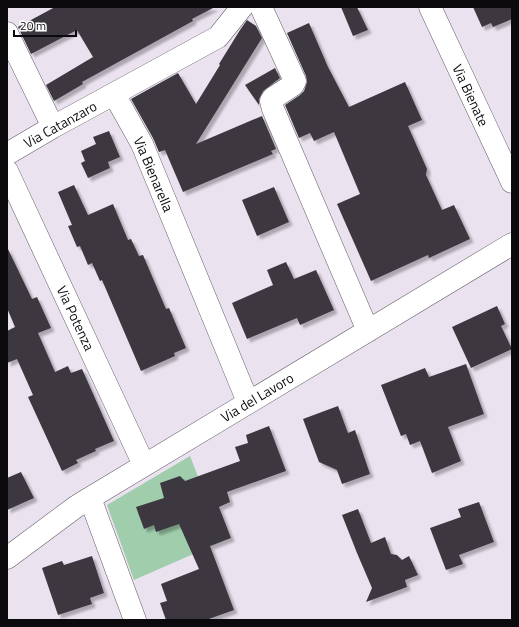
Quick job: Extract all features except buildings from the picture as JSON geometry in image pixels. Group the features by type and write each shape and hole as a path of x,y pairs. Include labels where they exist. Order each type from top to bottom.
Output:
{"street":[{"path":"261,7 295,81 294,85 273,98 271,101 273,109 368,331"},
{"name":"Via Bienate","path":"430,7 512,182"},
{"path":"114,94 218,37 232,11"},
{"path":"7,33 53,126"},
{"name":"Via Catanzaro","path":"7,154 53,126 114,94"},
{"name":"Via Bienarella","path":"114,94 142,144 248,402"},
{"name":"Via Potenza","path":"7,171 144,465"},
{"name":"Via del Lavoro","path":"7,558 77,506 512,244"},
{"path":"90,498 135,620"}],"green space":[{"path":"190,456 223,541 134,580 107,505"}]}
